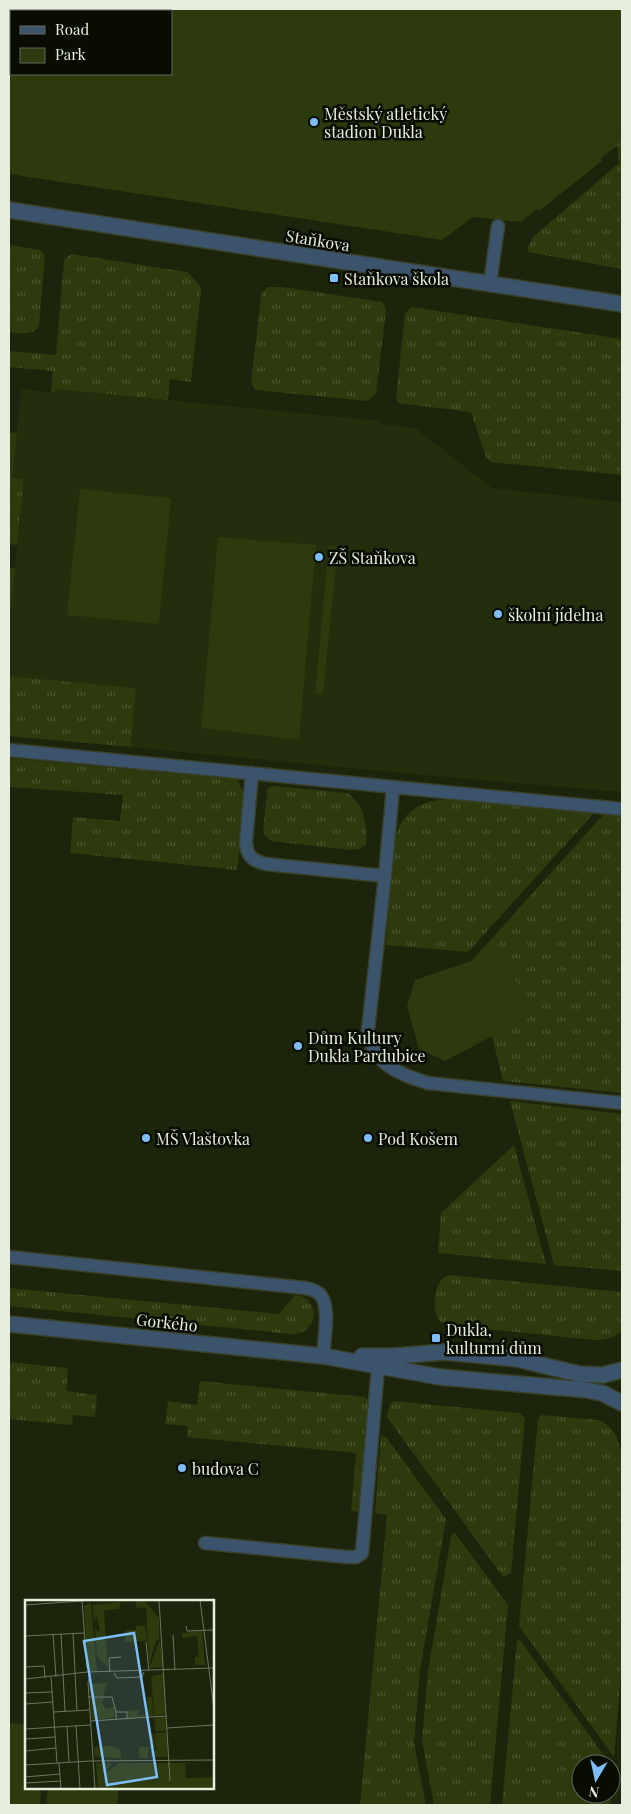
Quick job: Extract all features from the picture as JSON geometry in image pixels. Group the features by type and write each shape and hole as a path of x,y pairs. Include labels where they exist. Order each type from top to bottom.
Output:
{"street":[{"name":"Staňkova","path":"9,210 622,304"},
{"name":"Gorkého","path":"9,1324 379,1361 440,1377 587,1390 602,1393 622,1403"},
{"name":"Gorkého","path":"379,1361 444,1352 517,1359 579,1374 603,1375 622,1370"}],"lane":[{"path":"490,284 498,226"},
{"path":"9,750 622,809"},
{"path":"252,773 246,850 249,856 256,862 385,876"},
{"path":"393,787 368,1030 369,1043 379,1057 409,1077 428,1083 622,1103"},
{"path":"9,1257 305,1288 317,1292 323,1298 326,1308 323,1356"},
{"path":"205,1543 347,1557 356,1557 362,1553 379,1361"}],"shaded area":[{"name":"ZŠ Staňkova","path":"21,389 51,392 55,389 382,421 382,424 415,428 492,488 622,502 622,792 131,747 136,688 9,676 9,613 24,480 12,478"}],"green space":[{"name":"Městský atletický stadion Dukla","path":"9,9 622,9 622,97 617,146 601,158 602,161 539,211 537,209 521,222 473,217 442,240 9,174"},
{"path":"622,97 622,269 528,252 528,247 534,236 619,163 617,146"},
{"path":"9,245 40,250 45,256 39,325 30,333 9,332"},
{"path":"71,254 187,272 197,282 201,289 191,382 170,379 168,400 56,389 55,392 51,392 53,371 9,367 9,351 56,355 64,260"},
{"path":"268,287 282,287 382,302 386,310 376,394 368,401 255,390 251,382 261,296 262,292"},
{"path":"412,307 622,339 622,475 490,462 486,457 471,412 398,403 396,397 405,313"},
{"path":"9,432 17,433 12,478 24,479 17,545 9,544"},
{"path":"80,489 171,498 159,624 67,615"},
{"path":"218,537 316,545 299,740 201,728"},
{"path":"329,546 338,547 323,694 315,693"},
{"path":"9,568 15,568 10,613 9,613"},
{"path":"9,676 136,688 131,747 9,736"},
{"path":"9,758 237,779 246,799 237,870 70,853 73,817 120,821 123,795 9,787"},
{"path":"269,787 347,793 353,797 364,816 366,845 360,849 351,850 271,841 263,833 267,791"},
{"path":"449,799 594,813 468,952 386,945 395,837 399,827 415,808 430,802"},
{"path":"604,814 622,816 622,1093 503,1081 492,1036 532,1015 494,936"},
{"path":"494,936 532,1015 445,1061 419,1049 407,1006 415,980 471,961"},
{"path":"510,1101 622,1114 622,1271 554,1265"},
{"path":"514,1145 546,1264 438,1253 441,1213"},
{"path":"449,1275 622,1292 622,1331 609,1338 594,1340 447,1325 441,1322 435,1311 434,1304 439,1283"},
{"path":"9,1288 279,1314 295,1295 304,1297 310,1302 314,1316 312,1323 307,1329 300,1333 291,1334 9,1306"},
{"path":"9,1362 68,1368 66,1391 97,1395 95,1417 73,1415 72,1425 9,1419"},
{"path":"200,1381 365,1397 371,1403 360,1512 351,1511 356,1453 187,1437 188,1426 165,1424 168,1401 197,1405"},
{"path":"394,1401 519,1413 525,1418 511,1573 503,1577 387,1417 390,1404"},
{"path":"541,1415 598,1420 609,1426 615,1434 622,1454 622,1662 614,1754 612,1754 519,1626 538,1419"},
{"path":"381,1436 386,1437 446,1519 420,1670 414,1742 426,1805 360,1805 387,1515 375,1513"},
{"path":"455,1533 508,1605 490,1805 434,1805 422,1741 428,1671 451,1536"},
{"path":"520,1640 603,1754 571,1754 571,1804 610,1805 502,1805 517,1641"},
{"path":"9,1723 25,1724 25,1789 41,1789 40,1805 9,1805"},
{"path":"48,1789 119,1789 117,1805 46,1805"}],"place":[{"name":"Městský atletický stadion Dukla","path":"314,122"},
{"name":"Staňkova škola","path":"334,278"},
{"name":"ZŠ Staňkova","path":"319,557"},
{"name":"školní jídelna","path":"498,614"},
{"name":"Dům Kultury Dukla Pardubice","path":"298,1046"},
{"name":"MŠ Vlaštovka","path":"146,1138"},
{"name":"Pod Košem","path":"368,1138"},
{"name":"Dukla, kulturní dům","path":"436,1338"},
{"name":"budova C","path":"182,1468"}]}
